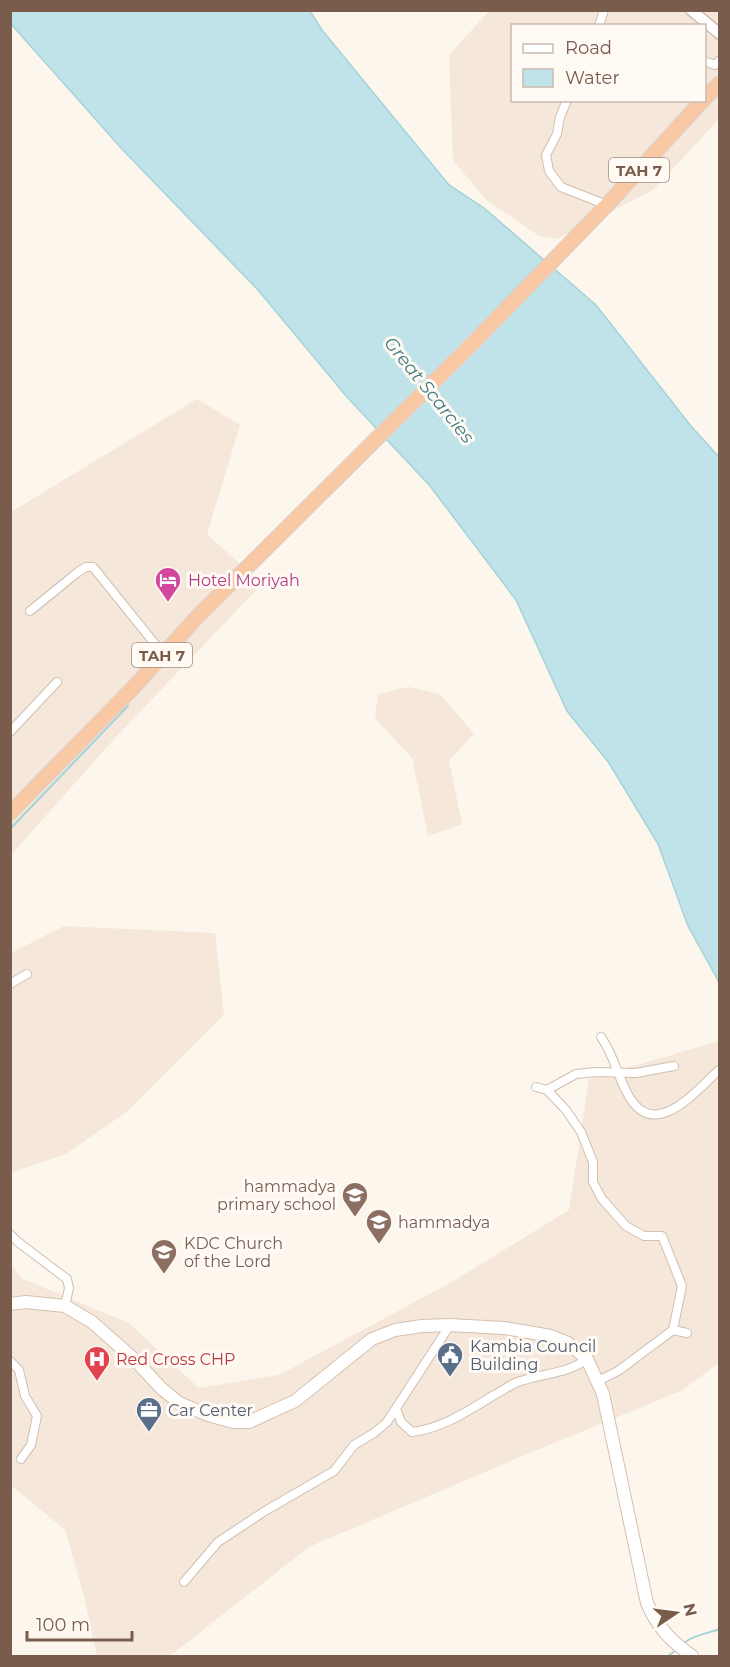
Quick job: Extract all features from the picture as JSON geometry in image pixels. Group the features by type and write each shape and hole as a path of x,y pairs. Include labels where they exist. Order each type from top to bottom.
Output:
{"highway":[{"name":"TAH 7","path":"706,98 720,83"},
{"name":"TAH 7","path":"10,813 133,688 196,617 473,343 607,205 702,102"}],"main road":[{"path":"10,1304 26,1302 65,1306 92,1322 179,1403 233,1422 249,1422 295,1401 372,1340 395,1330 450,1325 504,1328 551,1336 568,1343 587,1359 598,1381 612,1428 647,1604 659,1627 691,1656"}],"street":[{"path":"691,10 720,34"},
{"path":"706,61 715,65 720,60"},
{"path":"566,102 560,117 557,134 546,155 549,171 561,188 607,205"},
{"path":"30,611 78,572 86,567 93,567 163,654"},
{"path":"10,732 57,682"},
{"path":"10,984 27,974"},
{"path":"601,1037 609,1049 626,1091 644,1114 653,1115 676,1110 719,1070"},
{"path":"547,1090 576,1074 596,1072 619,1074 674,1066"},
{"path":"536,1087 547,1090 566,1110 581,1132 593,1162 593,1182 602,1198 626,1226 644,1236 662,1236 682,1286 673,1330 618,1371 598,1381"},
{"path":"10,1234 68,1279 69,1288 65,1306"},
{"path":"183,1582 218,1542 265,1511 334,1471 354,1445 387,1422 450,1325"},
{"path":"673,1330 687,1333"},
{"path":"396,1409 400,1422 412,1432 427,1430 452,1421 520,1381 560,1372 577,1366 587,1359"},
{"path":"10,1361 19,1370 25,1396 37,1416 31,1445 21,1459"}],"shaded area":[{"path":"489,11 719,11 719,119 653,190 558,239 539,236 486,200 453,160 449,55"},
{"path":"197,399 240,425 207,534 262,584 116,737 11,855 11,512"},
{"path":"409,687 440,694 474,734 449,760 462,824 428,836 412,758 375,718 378,694"},
{"path":"64,926 215,933 224,1015 129,1110 66,1154 11,1173 11,953"},
{"path":"719,1041 719,1363 681,1391 309,1547 170,1656 97,1656 83,1592 65,1530 12,1486 11,1482 10,1264 23,1279 129,1323 199,1388 279,1375 450,1283 569,1210 589,1079"}],"water":[{"name":"Great Scarcies","path":"10,11 310,11 322,30 449,185 484,208 596,305 691,426 719,457 719,982 688,926 658,844 609,763 567,711 516,600 430,486 347,397 258,290 121,148 11,24"}],"waterway":[{"path":"10,829 128,706"},
{"path":"684,1643 697,1636 720,1629"},
{"path":"668,1656 675,1651"}],"place":[{"name":"Hotel Moriyah","path":"168,603"},
{"name":"hammadya primary school","path":"355,1218"},
{"name":"hammadya","path":"379,1245"},
{"name":"KDC Church of the Lord","path":"164,1275"},
{"name":"Kambia Council Building","path":"450,1378"},
{"name":"Red Cross CHP","path":"97,1382"},
{"name":"Car Center","path":"149,1433"}]}
